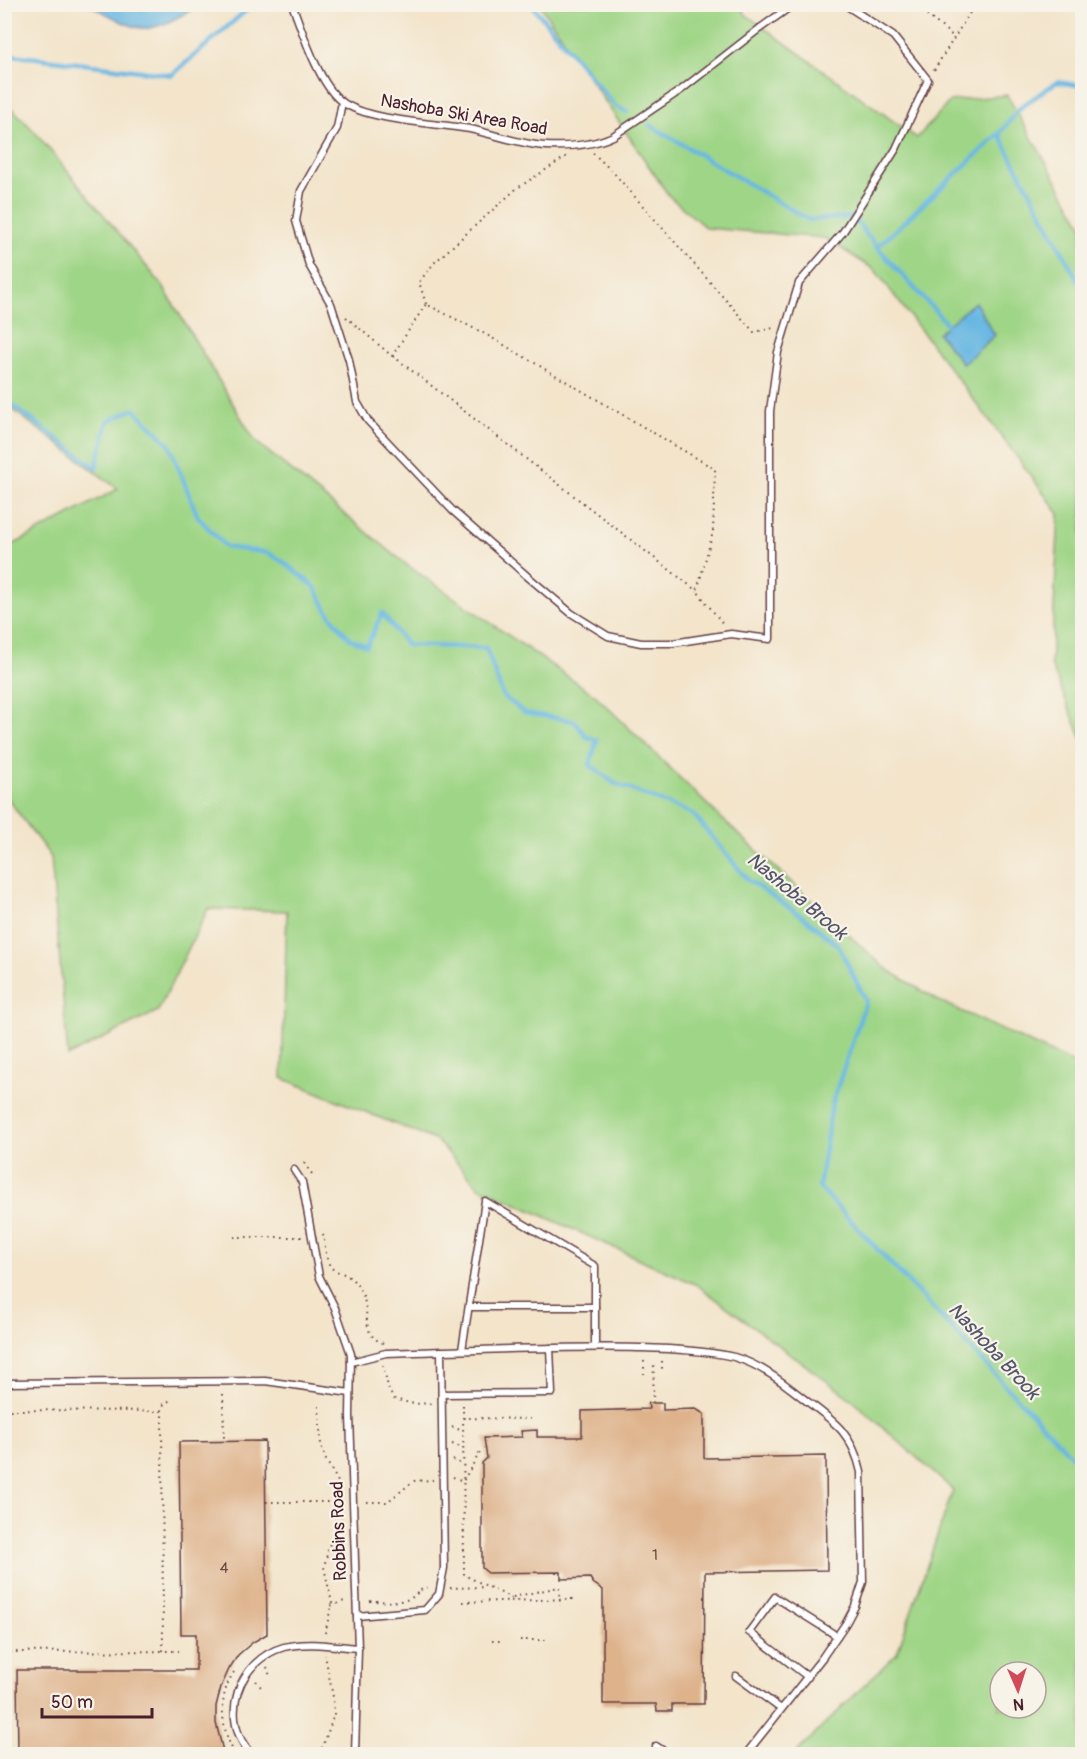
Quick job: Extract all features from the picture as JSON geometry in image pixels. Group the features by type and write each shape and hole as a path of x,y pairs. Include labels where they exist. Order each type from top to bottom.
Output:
{"lane":[{"path":"292,4 311,55 326,82 342,102 337,128 301,191 296,221 309,265 331,304 349,360 357,402 368,421 452,510 527,576 571,613 608,636 641,643 673,643 731,634 770,639 770,411 778,352 799,283 843,232 884,169 896,149 928,80 892,36 844,4"},
{"name":"Nashoba Ski Area Road","path":"342,102 352,108 380,116 467,129 542,146 585,145 613,136 681,90 794,4"},
{"name":"Robbins Road","path":"294,1170 302,1182 319,1276 335,1308 351,1354 350,1416 358,1648 355,1755"},
{"path":"462,1350 485,1201 595,1266 595,1347"},
{"path":"469,1307 595,1307"},
{"path":"351,1362 386,1353 462,1350 595,1347 682,1350 734,1357 770,1374 829,1418 850,1440 861,1472 863,1582 855,1606 837,1636 808,1677 746,1755"},
{"path":"442,1394 552,1394 550,1348"},
{"path":"357,1616 425,1610 439,1594 444,1568 441,1351"},
{"path":"4,1383 265,1381 350,1393"},
{"path":"808,1677 748,1632 775,1597 837,1636"},
{"path":"251,1755 238,1734 234,1716 237,1694 243,1679 256,1662 268,1653 285,1647 312,1644 358,1648"},
{"path":"736,1676 781,1710"},
{"path":"656,1746 668,1755"}],"path":[{"path":"913,4 954,37"},
{"path":"928,80 970,11 970,4"},
{"path":"970,11 1000,4"},
{"path":"697,591 713,532 715,469 487,335 426,304 419,282 435,262 516,189 585,145 613,172 754,332 786,326"},
{"path":"331,304 392,356 697,591 731,634"},
{"path":"392,356 426,304"},
{"path":"304,1163 312,1174 314,1184"},
{"path":"322,1226 329,1265 356,1282 366,1305 369,1334 383,1343"},
{"path":"234,1237 305,1237"},
{"path":"644,1361 644,1374"},
{"path":"653,1403 654,1361"},
{"path":"662,1362 662,1373"},
{"path":"383,1365 389,1391 394,1399 414,1404 432,1403"},
{"path":"223,1394 224,1440"},
{"path":"163,1651 162,1411 164,1404 171,1400"},
{"path":"463,1402 464,1575 518,1600"},
{"path":"319,1406 321,1445 342,1491"},
{"path":"4,1410 162,1411"},
{"path":"463,1418 534,1419"},
{"path":"449,1426 463,1431"},
{"path":"450,1443 463,1448"},
{"path":"463,1481 482,1449"},
{"path":"450,1459 463,1465"},
{"path":"450,1475 463,1481"},
{"path":"367,1502 387,1502 414,1482 433,1480"},
{"path":"266,1502 343,1502"},
{"path":"325,1638 331,1606 324,1567 329,1546 343,1514"},
{"path":"370,1601 404,1600 412,1598 421,1589 430,1587"},
{"path":"450,1588 489,1587"},
{"path":"511,1597 559,1587 560,1606"},
{"path":"463,1602 574,1599"},
{"path":"331,1606 347,1600"},
{"path":"520,1640 546,1640"},
{"path":"492,1641 504,1641"},
{"path":"4,1652 179,1651"},
{"path":"320,1755 334,1715 333,1697 324,1653"},
{"path":"266,1664 270,1676"},
{"path":"252,1676 261,1687"},
{"path":"4,1720 5,1755"}],"green space":[{"path":"540,5 742,5 745,14 917,138 950,101 1007,95 1082,225 1082,739 1051,665 1059,514 875,270 825,238 706,228 669,196"},
{"path":"5,101 34,131 162,285 255,441 407,565 596,696 721,818 885,968 937,1000 1082,1067 1082,1754 795,1754 897,1653 953,1490 851,1399 697,1285 479,1187 437,1141 282,1078 287,911 208,909 158,1011 68,1056 51,857 5,795 5,549 118,489 5,404"}],"water":[{"path":"200,4 164,24 149,28 136,27 122,22 90,5"},
{"path":"975,302 995,335 963,364 938,333"}],"building":[{"path":"648,1403 663,1403 663,1410 696,1409 704,1414 704,1458 826,1456 827,1570 705,1572 704,1704 672,1704 672,1711 657,1711 656,1704 603,1704 603,1590 590,1578 561,1579 561,1572 488,1573 482,1568 482,1463 487,1458 484,1438 522,1437 521,1431 537,1430 537,1437 582,1437 582,1411 649,1409"},
{"path":"265,1441 267,1634 238,1655 221,1687 216,1706 216,1723 224,1755 18,1755 17,1670 196,1670 196,1634 181,1634 179,1442"}],"waterway":[{"path":"4,54 172,75 255,4"},
{"path":"531,4 615,106 627,112"},
{"path":"999,134 1022,106 1057,82 1082,86"},
{"path":"650,125 809,220 853,217 877,247 999,134 1082,288"},
{"path":"877,247 948,325"},
{"name":"Nashoba Brook","path":"4,399 96,468 108,421 134,409 169,444 198,517 226,547 268,553 282,561 314,586 330,615 350,639 367,646 382,613 407,645 486,648 503,696 525,713 574,721 587,737 597,740 590,765 614,783 693,814 748,880 802,916 838,945 866,1001 832,1104 819,1187 1082,1467"}]}
